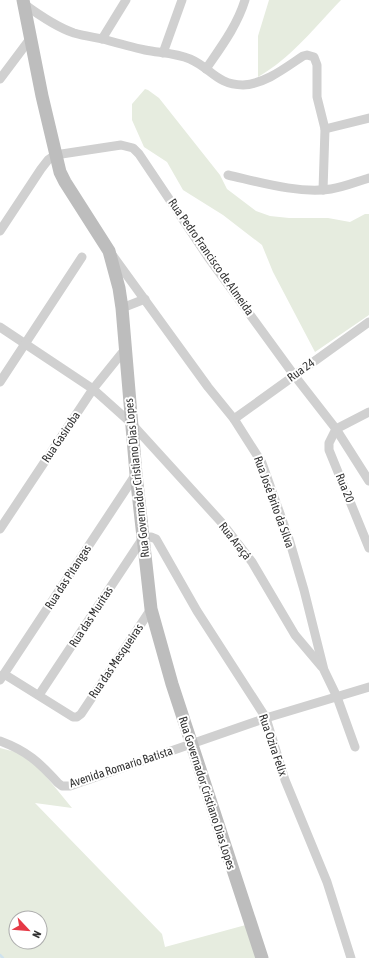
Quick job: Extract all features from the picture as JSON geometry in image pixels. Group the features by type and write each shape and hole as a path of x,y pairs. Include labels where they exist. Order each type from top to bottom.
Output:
{"street":[{"path":"163,53 182,0"},
{"path":"206,69 229,36 242,10 245,0"},
{"path":"102,39 125,1"},
{"path":"23,2 59,27 72,33 85,37 102,39 180,56 191,60 224,82 233,84 255,83 268,78 303,56 311,56 316,60 317,65 317,97 325,129 322,190"},
{"name":"Rua Governador Cristiano Dias Lopes","path":"23,2 55,155 65,182 109,251 119,288 126,348 136,474 151,609 191,744 262,958"},
{"path":"0,79 30,39"},
{"path":"325,129 369,118"},
{"name":"Rua Pedro Francisco de Almeida","path":"55,155 121,145 133,148 139,154 208,257 294,375 336,429 369,481"},
{"path":"0,231 41,169 48,160 55,155"},
{"path":"228,175 286,187 322,190 341,187 369,178"},
{"name":"Rua José Brito da Silva","path":"109,251 208,387 234,419 259,458 271,486 289,539 304,590 324,670 337,697 356,747"},
{"path":"0,382 26,345 82,257"},
{"path":"122,308 145,299"},
{"name":"Rua 24","path":"234,419 369,322"},
{"name":"Rua Araçá","path":"0,327 93,389 131,423 204,502 252,562 295,635 324,670"},
{"name":"Rua Gasiroba","path":"0,529 93,389 126,348"},
{"path":"336,429 369,412"},
{"name":"Rua 20","path":"336,429 329,443 329,450 369,548"},
{"name":"Rua das Pitangas","path":"2,677 136,474"},
{"name":"Rua Ozira Felix","path":"143,538 154,537 158,541 197,611 266,718 285,780 327,882 351,958"},
{"name":"Rua das Muritas","path":"39,695 143,538"},
{"name":"Rua das Mesqueiras","path":"39,695 73,717 77,717 81,714 151,609"},
{"path":"2,677 39,695"},
{"name":"Avenida Romario Batista","path":"0,741 14,746 30,755 58,783 70,786 266,718 369,687"}],"shaded area":[{"path":"269,0 341,0 292,51 281,61 258,77 258,36"},
{"path":"145,89 159,98 220,175 227,189 256,211 270,216 289,218 328,218 350,222 365,214 369,214 369,315 315,352 273,272 262,245 223,215 183,190 167,162 144,147 132,120 132,104"},
{"path":"0,748 27,755 40,769 72,808 35,803 162,934 165,947 253,923 264,958 0,958"}],"waterway":[{"path":"0,955 3,958"}]}
